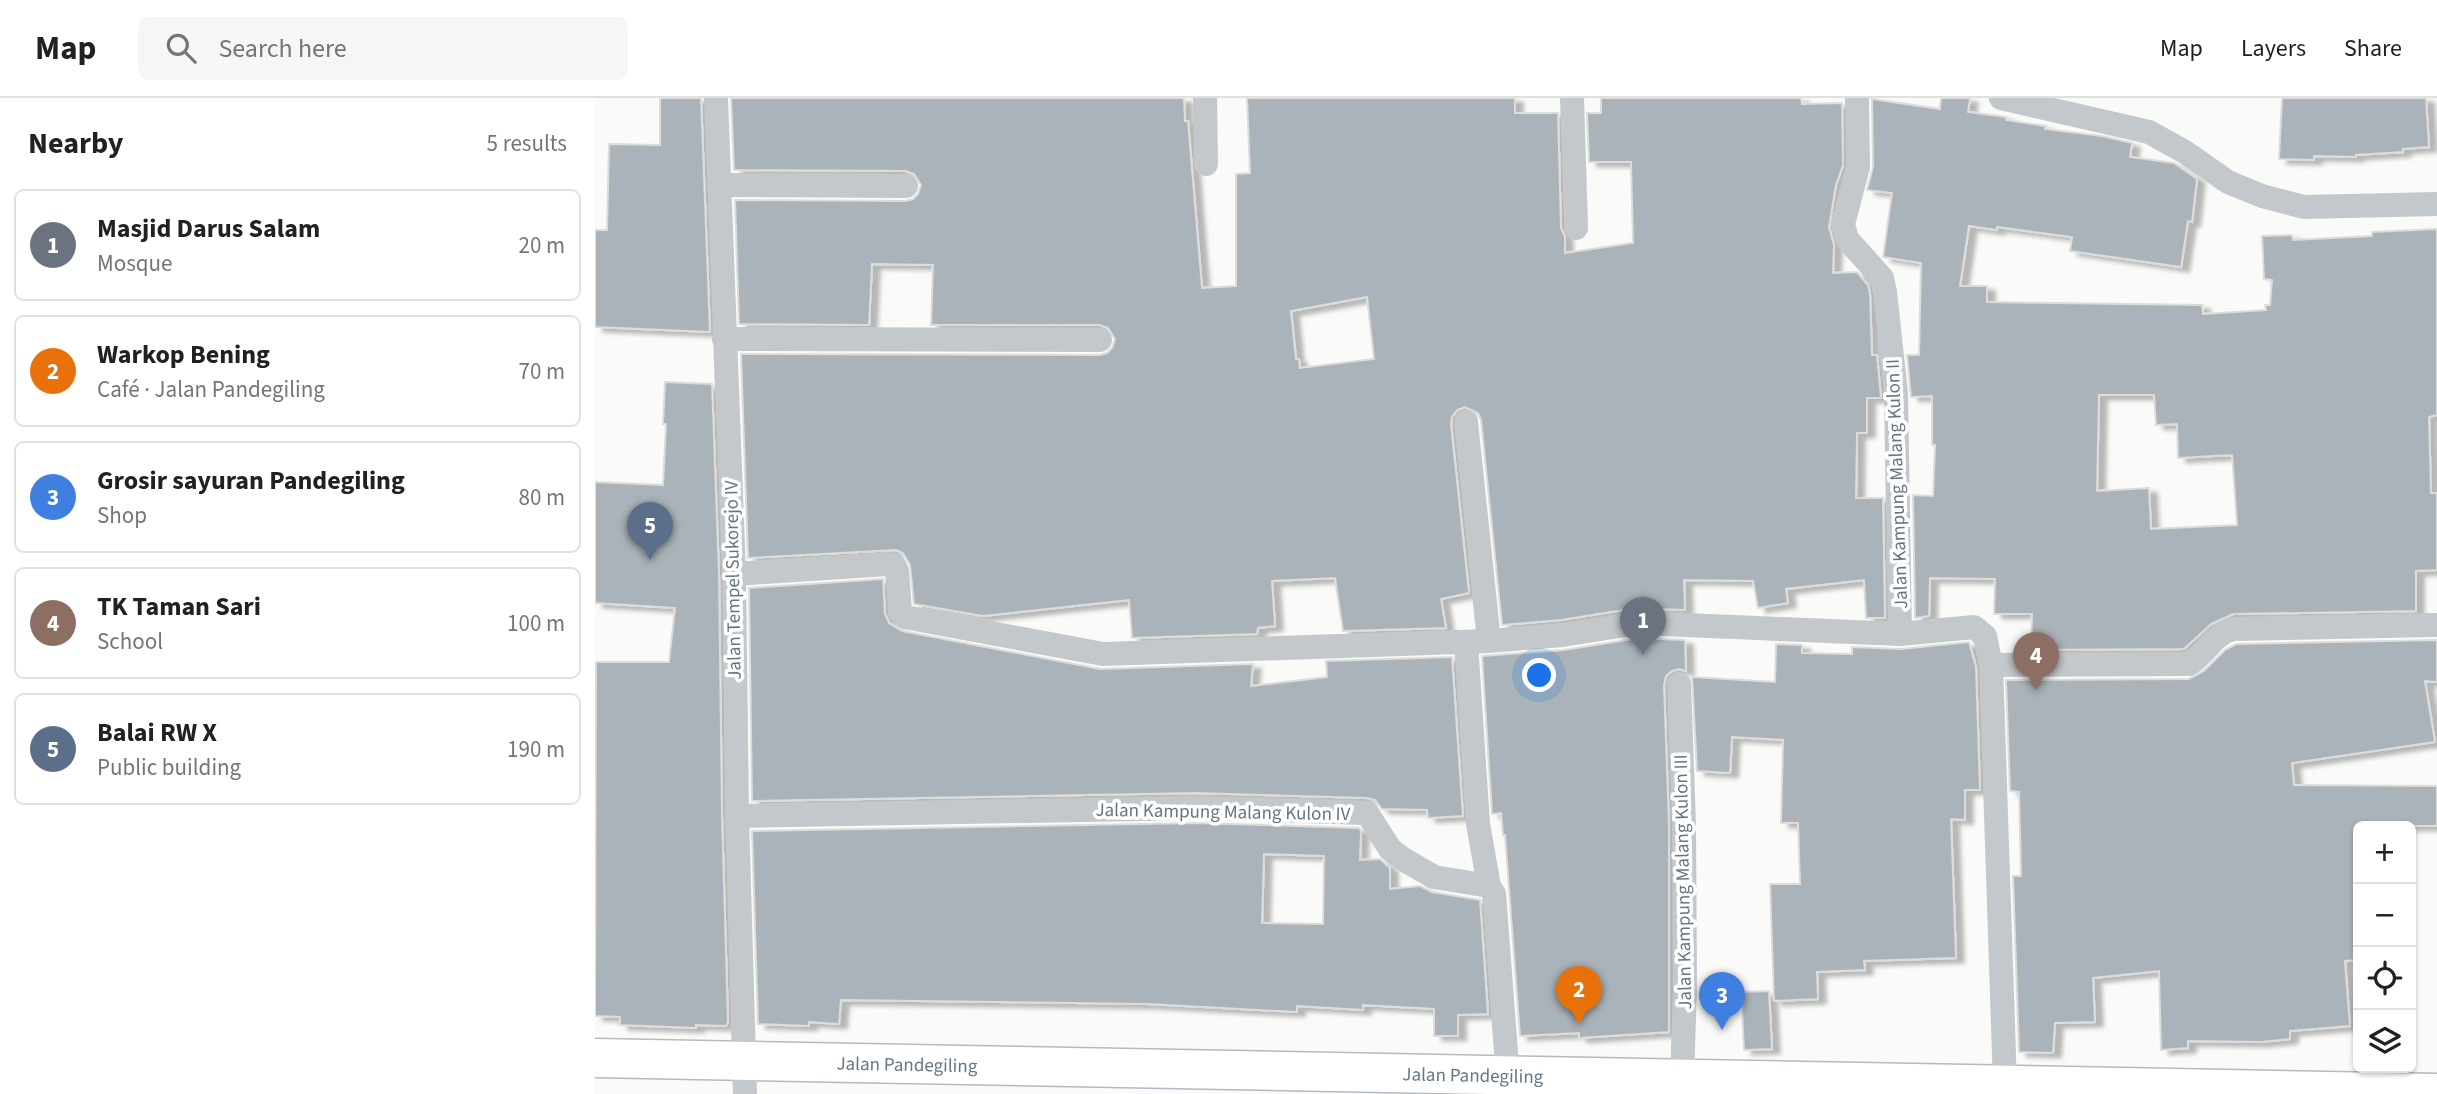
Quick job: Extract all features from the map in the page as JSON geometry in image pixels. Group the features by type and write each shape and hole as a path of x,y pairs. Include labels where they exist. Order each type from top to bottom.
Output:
{"main road":[{"name":"Jalan Pandegiling","path":"595,1058 744,1078 1484,1082 1682,1079 1721,1087 2005,1075 2323,1092 2437,1093"}],"street":[{"name":"Jalan Tempel Sukorejo IV","path":"716,98 734,574 744,1078"},
{"path":"1205,98 1206,164"},
{"path":"1571,98 1576,228"},
{"name":"Jalan Kampung Malang Kulon II","path":"1857,98 1858,167 1843,224 1847,239 1882,278 1885,292 1896,393 1900,634"},
{"path":"2001,98 2149,132 2185,152 2228,182 2262,196 2304,207 2437,204"},
{"path":"719,185 906,187"},
{"path":"724,339 1100,340"},
{"path":"1466,422 1477,642 1478,824 1489,886 1494,894 1507,1065 1484,1082"},
{"path":"734,574 894,565 897,571 901,615 1103,654 1477,642 1563,635 1638,623 1900,634 1974,627 1985,636 1991,665 2005,1075"},
{"path":"1991,665 2189,664 2202,656 2219,632 2233,629 2437,625"},
{"name":"Jalan Kampung Malang Kulon III","path":"1679,684 1684,825 1685,989 1682,1079"},
{"name":"Jalan Kampung Malang Kulon IV","path":"737,816 1196,808 1367,813 1389,849 1412,864 1434,877 1489,886"}],"building":[{"path":"660,98 701,98 710,332 595,327 595,230 607,230 609,144 660,145"},
{"path":"731,98 1184,98 1202,288 1236,286 1236,174 1250,173 1247,98 1515,98 1515,113 1558,113 1561,228 1565,237 1565,253 1633,243 1631,162 1589,162 1587,113 1601,113 1601,98 1801,98 1802,104 1842,103 1843,165 1836,185 1829,227 1834,245 1833,273 1857,272 1868,285 1870,294 1872,355 1877,355 1881,398 1867,398 1867,433 1857,433 1856,498 1883,498 1885,618 1866,618 1864,580 1786,589 1788,603 1758,608 1753,581 1684,580 1685,610 1636,608 1561,620 1502,625 1481,420 1478,413 1465,407 1457,410 1451,424 1469,593 1441,599 1446,628 1343,631 1335,578 1272,581 1275,626 1258,628 1257,634 1132,638 1129,600 983,616 914,604 910,565 903,553 896,550 748,558 741,354 1100,355 1112,348 1115,339 1108,328 1100,325 931,325 933,265 872,264 869,325 739,324 735,200 906,201 918,194 921,185 914,174 906,171 734,170","holes":["1367,297 1374,359 1300,368 1299,359 1296,359 1291,311"]},
{"path":"1941,98 1970,98 1968,112 2006,117 2006,120 2046,126 2045,129 2102,136 2132,143 2130,157 2174,163 2197,179 2192,222 2188,221 2181,267 2070,251 2072,237 1969,226 1960,286 1987,286 1987,302 2202,305 2203,314 2266,310 2265,305 2270,305 2272,280 2264,279 2262,236 2292,235 2293,240 2437,229 2437,415 2429,417 2431,493 2437,493 2437,570 2416,571 2416,611 2233,614 2211,624 2184,649 2031,650 2032,614 1994,614 1995,579 1930,578 1929,616 1915,618 1913,495 1933,496 1935,445 1932,445 1932,396 1911,397 1907,355 1919,355 1921,263 1883,257 1892,193 1867,190 1873,167 1872,99 1940,109","holes":["2099,395 2154,395 2156,425 2177,424 2178,458 2232,455 2237,525 2151,529 2149,488 2097,491"]},
{"path":"2282,98 2426,98 2429,147 2356,157 2279,159"},
{"path":"665,382 712,384 719,574 726,1026 696,1025 696,1028 620,1025 620,1017 595,1016 596,662 669,662 675,608 595,603 595,482 663,485"},
{"path":"883,579 885,614 889,623 902,631 1100,669 1253,664 1251,686 1327,677 1326,661 1452,657 1463,816 1428,818 1427,810 1382,809 1375,800 1367,798 1196,793 752,801 749,588"},
{"path":"1639,638 1685,640 1686,671 1672,671 1666,676 1664,685 1669,825 1669,1032 1579,1038 1579,1033 1520,1036 1505,835 1501,813 1492,814 1482,656 1564,650"},
{"path":"2437,640 2437,682 2425,681 2435,742 2292,763 2294,785 2437,786 2437,826 2416,826 2416,821 2353,821 2353,960 2345,961 2350,1026 2290,1031 2290,1039 2261,1042 2188,1041 2188,1048 2161,1050 2159,971 2093,978 2095,1022 2055,1023 2053,1053 2019,1052 2013,876 2021,876 2019,792 2010,791 2006,680 2189,679 2204,671 2225,650 2236,644"},
{"path":"1969,642 1976,667 1980,790 1965,790 1965,820 1951,819 1956,958 1864,961 1865,970 1817,972 1818,999 1774,1001 1770,884 1800,884 1798,823 1781,823 1783,740 1732,737 1730,773 1697,771 1692,677 1775,682 1776,644 1802,645 1802,653 1852,654 1852,647 1901,649"},
{"path":"1196,823 1359,828 1360,860 1380,859 1390,868 1390,889 1420,886 1432,892 1480,900 1488,1014 1458,1015 1458,1036 1434,1036 1434,1009 1363,1005 1363,1010 1297,1006 1297,1012 1148,1004 841,1000 839,1024 758,1024 752,831","holes":["1264,854 1324,856 1323,924 1262,923"]},
{"path":"1769,991 1772,1049 1744,1050 1741,992"}],"place":[{"name":"Balai RW X","path":"650,560"},
{"name":"Masjid Darus Salam","path":"1643,655"},
{"name":"TK Taman Sari","path":"2036,690"},
{"name":"Warkop Bening","path":"1579,1024"},
{"name":"Grosir sayuran Pandegiling","path":"1722,1030"}]}
